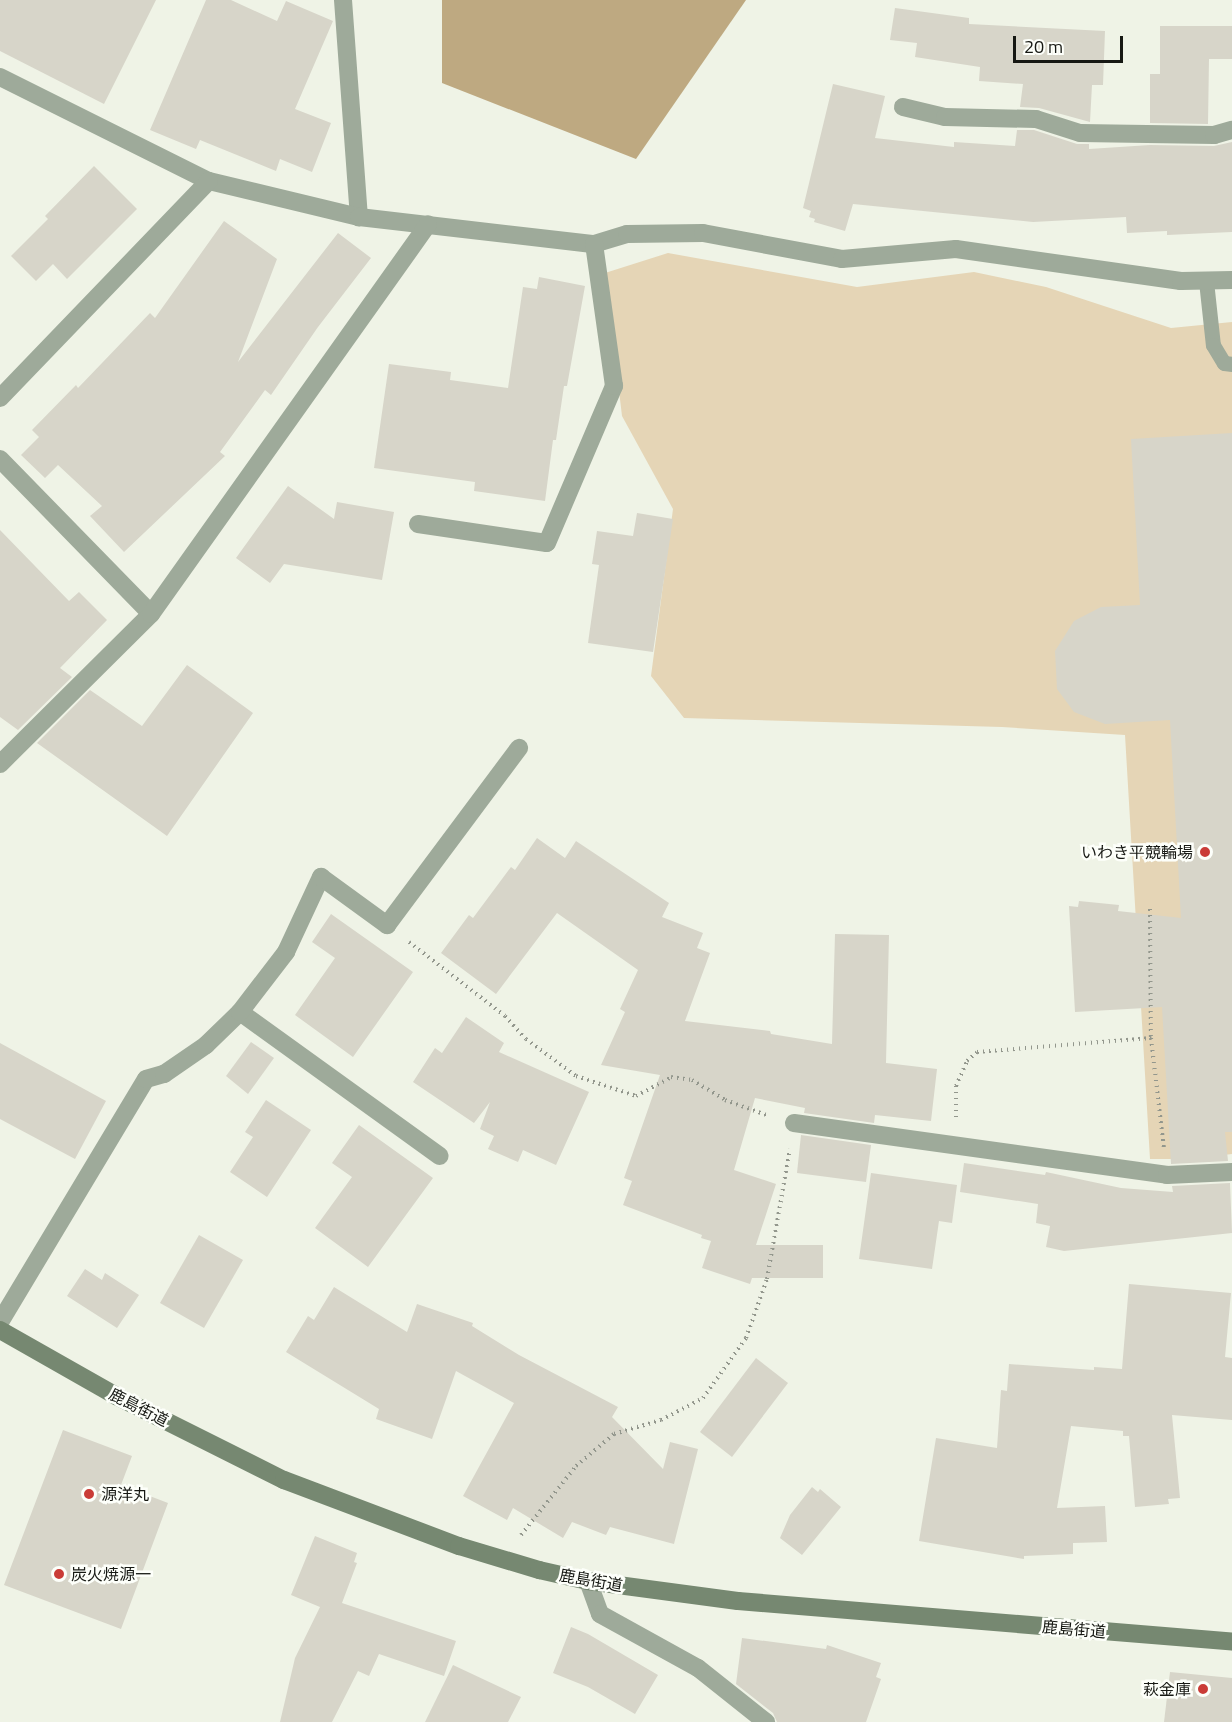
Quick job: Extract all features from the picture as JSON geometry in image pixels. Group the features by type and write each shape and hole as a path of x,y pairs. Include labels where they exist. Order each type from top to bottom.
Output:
{"street":[{"path":"342,0 359,217"},
{"path":"0,77 209,181 359,217 594,244 627,234 703,233 842,259 956,249 1181,281 1232,280"},
{"path":"903,107 945,117 1036,119 1080,133 1214,135 1232,130"},
{"path":"0,398 209,181"},
{"path":"0,764 152,614 428,224"},
{"path":"418,524 547,543 614,386 594,244"},
{"path":"0,459 152,614"},
{"path":"0,1322 146,1079 165,1074 206,1045 240,1012 286,952 321,877 387,925 519,748"},
{"path":"240,1012 440,1156"},
{"path":"794,1123 1167,1175 1232,1172"},
{"name":"鹿島街道","path":"0,1330 116,1396 284,1480 504,1561 588,1581 738,1601 1232,1642"},
{"path":"588,1581 600,1614 698,1668 766,1722"}],"lane":[{"path":"1206,281 1213,345 1224,363 1232,364"}],"path":[{"path":"1150,909 1151,1038 1167,1175"},
{"path":"387,925 505,1016 526,1039 576,1076 636,1096 671,1077 692,1080 725,1100 794,1123 767,1280 746,1338 702,1398 661,1420 614,1434 576,1466 504,1561"},
{"path":"956,1145 956,1086 967,1061 977,1052 1151,1038"}],"shaded area":[{"path":"442,0 746,0 636,159 442,83"},
{"name":"いわき平競輪場","path":"668,253 857,287 974,272 1046,287 1171,328 1232,322 1232,1154 1191,1159 1150,1159 1125,735 1002,727 684,718 651,676 673,509 622,416 605,273"}],"building":[{"path":"0,0 156,0 104,104 0,51"},
{"path":"206,0 231,0 277,21 286,1 333,21 295,109 331,123 312,172 280,159 276,171 200,140 196,149 150,130"},
{"path":"895,8 969,18 969,24 1105,31 1103,85 1092,85 1090,122 1039,108 1020,107 1023,84 979,81 980,67 915,57 917,43 890,40"},
{"path":"1160,26 1232,26 1232,59 1209,59 1208,124 1150,123 1150,74 1160,74"},
{"path":"833,84 885,96 875,138 954,147 954,142 1015,146 1017,130 1034,130 1077,144 1089,144 1089,149 1150,145 1214,146 1232,142 1232,232 1167,235 1167,231 1127,233 1126,217 1033,222 853,204 845,231 814,222 815,219 809,217 811,211 803,208"},
{"path":"94,166 137,209 67,279 53,264 36,281 11,256 48,219 45,216"},
{"path":"224,221 277,259 238,362 338,233 371,258 318,327 271,395 265,390 220,452 225,456 124,552 90,516 102,506 58,465 45,478 21,455 39,437 32,430 76,385 78,388 150,313 155,318"},
{"path":"539,277 585,286 567,386 564,386 556,440 553,440 545,501 474,491 475,482 374,468 389,364 451,372 450,380 508,388 523,287 537,289"},
{"name":"いわき平競輪場","path":"1232,433 1232,1132 1225,1132 1228,1161 1171,1164 1162,1007 1075,1012 1069,906 1078,907 1079,901 1119,905 1118,911 1181,918 1170,720 1105,724 1074,712 1057,689 1055,651 1074,621 1101,607 1140,605 1131,439"},
{"path":"288,486 334,519 337,502 394,512 382,580 284,564 270,583 236,558"},
{"path":"637,513 673,519 653,652 588,643 599,565 592,564 597,531 633,536"},
{"path":"0,530 69,601 79,592 107,620 60,668 72,677 18,730 0,717"},
{"path":"187,665 253,713 167,836 37,743 90,690 142,726"},
{"path":"537,838 565,858 576,841 669,903 662,917 703,933 697,948 710,953 685,1021 770,1031 771,1034 832,1044 835,934 889,935 886,1063 937,1069 931,1121 875,1115 874,1123 804,1113 805,1108 755,1098 734,1170 776,1184 756,1245 823,1245 823,1278 752,1278 750,1284 702,1268 711,1241 701,1238 702,1235 623,1205 632,1181 624,1178 660,1075 601,1065 625,1012 620,1009 638,970 557,913 496,994 441,953 469,915 473,918 511,867 515,870"},
{"path":"331,914 413,972 353,1057 295,1015 335,958 312,942"},
{"path":"466,1017 504,1043 499,1052 589,1092 556,1165 523,1150 518,1162 488,1149 494,1136 480,1129 490,1102 474,1123 413,1082 435,1048 442,1053"},
{"path":"251,1042 274,1058 248,1094 226,1076"},
{"path":"0,1043 106,1101 75,1159 0,1119"},
{"path":"266,1100 311,1130 267,1197 230,1172 253,1137 245,1132"},
{"path":"359,1125 433,1178 368,1267 315,1228 352,1177 332,1163"},
{"path":"801,1135 871,1145 866,1182 797,1173"},
{"path":"964,1163 1045,1175 1046,1172 1121,1188 1173,1192 1172,1186 1230,1183 1232,1233 1064,1251 1046,1247 1050,1226 1036,1223 1038,1204 960,1192"},
{"path":"871,1173 957,1185 952,1223 939,1221 932,1269 859,1259"},
{"path":"199,1235 243,1260 204,1328 160,1303"},
{"path":"85,1269 102,1280 105,1273 139,1295 117,1328 67,1296"},
{"path":"1129,1284 1231,1293 1225,1357 1232,1358 1232,1420 1172,1415 1180,1498 1168,1499 1169,1504 1135,1507 1129,1436 1123,1436 1123,1431 1071,1426 1057,1508 1105,1506 1107,1542 1073,1543 1073,1554 1024,1556 1024,1559 919,1541 936,1438 997,1448 1001,1390 1007,1391 1009,1364 1094,1370 1094,1367 1122,1369"},
{"path":"334,1287 407,1332 417,1304 473,1323 472,1326 519,1355 618,1407 612,1417 663,1469 670,1442 698,1449 674,1544 610,1527 606,1535 572,1522 563,1538 513,1508 507,1520 463,1496 514,1403 456,1371 432,1439 376,1419 379,1409 286,1352 308,1316 314,1320"},
{"path":"756,1358 788,1383 732,1457 700,1432"},
{"path":"63,1430 132,1456 121,1485 168,1503 121,1629 4,1585"},
{"path":"812,1487 818,1492 820,1489 841,1507 802,1555 780,1538 790,1515"},
{"path":"315,1536 357,1553 354,1562 357,1563 342,1603 456,1641 444,1676 379,1654 369,1676 358,1671 332,1722 280,1722 295,1658 320,1607 291,1595"},
{"path":"571,1627 588,1634 658,1675 635,1714 588,1687 553,1673"},
{"path":"742,1638 826,1649 827,1645 881,1663 876,1677 881,1679 866,1722 777,1722 773,1713 736,1684"},
{"path":"453,1665 521,1697 508,1722 425,1722"},
{"path":"1170,1672 1232,1678 1232,1722 1164,1722"}],"place":[{"name":"いわき平競輪場","path":"1205,852"},
{"name":"源洋丸","path":"89,1494"},
{"name":"炭火焼源一","path":"59,1574"},
{"name":"萩金庫","path":"1203,1689"}]}
